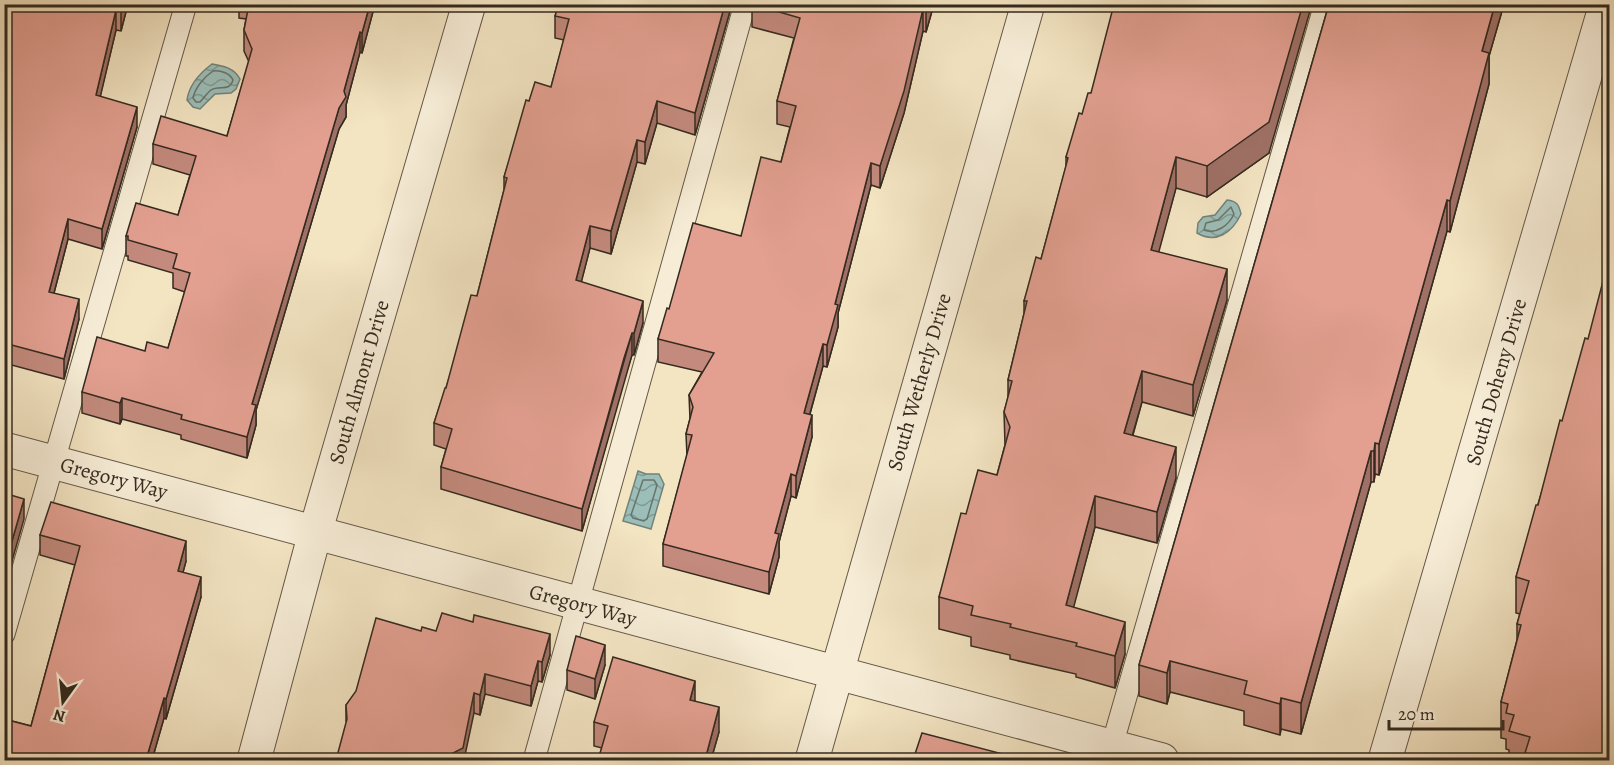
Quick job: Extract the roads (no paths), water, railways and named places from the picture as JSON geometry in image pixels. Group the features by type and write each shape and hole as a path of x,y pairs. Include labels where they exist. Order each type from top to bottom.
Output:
{"street":[{"name":"South Almont Drive","path":"254,760 315,533 469,4"},
{"name":"South Wetherly Drive","path":"812,760 1028,4"},
{"name":"South Doheny Drive","path":"1385,760 1606,4"},
{"name":"Gregory Way","path":"4,449 835,673 1110,754 1162,760"}],"lane":[{"path":"4,634 186,4"},
{"path":"534,760 745,4"},
{"path":"1110,754 1325,4"}],"water":[{"path":"212,64 235,72 240,79 236,89 231,93 215,94 200,109 193,107 187,100 190,89 199,75"},
{"path":"1227,200 1237,204 1241,214 1233,227 1217,237 1197,233 1198,223 1203,217 1215,215"},
{"path":"638,471 646,474 659,474 664,484 651,529 623,521"}]}
